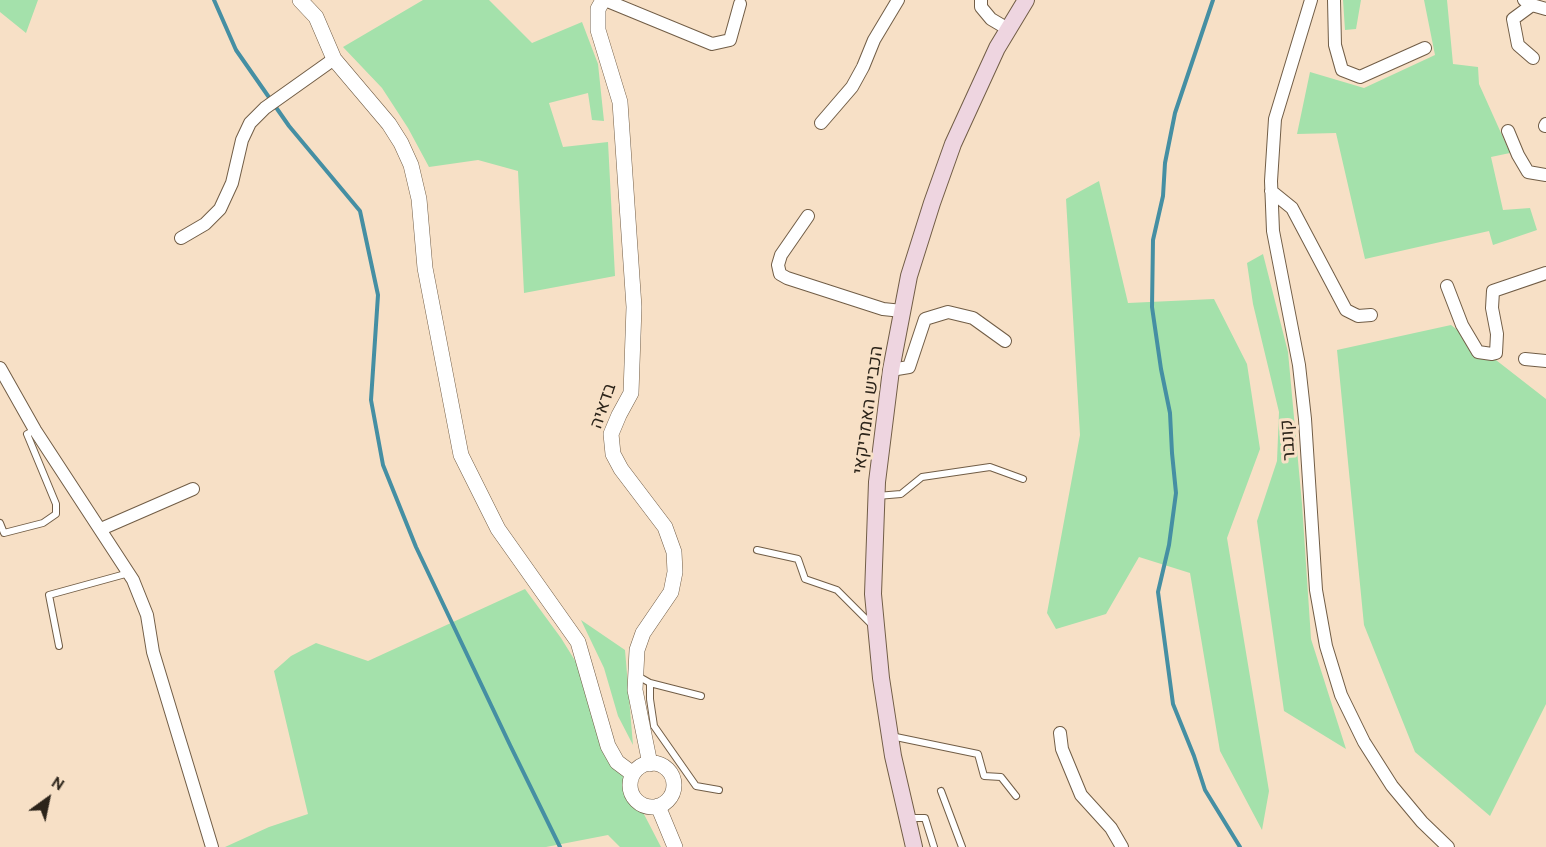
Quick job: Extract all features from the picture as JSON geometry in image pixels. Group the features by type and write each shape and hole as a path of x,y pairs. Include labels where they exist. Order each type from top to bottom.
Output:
{"main road":[{"name":"הכביש האמריקאי","path":"914,847 893,756 881,678 873,594 877,496 891,370 909,276 953,144 997,48 1026,0"}],"street":[{"path":"300,0 316,17 334,59 389,124 411,165 419,199 425,268 461,455 498,529 578,642 608,746 617,762 633,774"},
{"path":"604,0 712,44 730,40 740,4"},
{"name":"בדאיה","path":"604,0 598,9 598,30 620,102 634,308 631,393 611,434 613,454 621,469 665,527 674,552 675,572 671,592 643,633 637,650 635,690 650,764"},
{"path":"821,123 852,87 874,39 898,0"},
{"path":"981,0 981,8 991,19 1008,29"},
{"name":"קונבר","path":"1311,0 1275,119 1271,191 1273,231 1299,365 1305,419 1316,590 1326,646 1341,695 1364,742 1392,786 1422,822 1448,847"},
{"path":"1334,0 1335,45 1342,70 1360,77 1425,48"},
{"path":"1533,58 1518,45 1513,19 1528,2 1546,9"},
{"path":"181,238 205,224 220,209 232,183 242,140 250,123 266,108 334,59"},
{"path":"1508,131 1528,172 1546,175"},
{"path":"1271,191 1292,208 1346,310 1358,316 1371,315"},
{"path":"808,216 781,255 778,265 780,274 884,309 902,310"},
{"path":"1447,286 1462,325 1478,352 1492,354 1496,353 1497,334 1492,308 1493,291 1546,273"},
{"path":"891,370 909,367 925,319 948,312 973,318 1005,341"},
{"path":"1526,359 1546,362"},
{"path":"0,368 35,429 134,579 147,615 153,652 212,847"},
{"path":"101,529 193,489"},
{"path":"1060,733 1062,749 1081,795 1111,828 1122,847"},
{"path":"650,764 664,768 672,779 673,789 666,801 651,807 635,799 630,785 633,774 640,767 650,764"},
{"path":"658,806 675,847"}],"lane":[{"path":"0,524 4,533 43,523 56,514 56,504 27,434 35,429"},
{"path":"877,496 901,494 922,477 990,466 1023,479"},
{"path":"757,550 798,559 805,579 837,590 877,630"},
{"path":"59,646 49,595 129,573"},
{"path":"636,675 651,683 701,696"},
{"path":"651,683 650,699 654,726 696,786 719,790"},
{"path":"890,736 978,754 984,776 1001,777 1016,796"},
{"path":"941,790 962,847"},
{"path":"907,818 925,818 934,847"}],"green space":[{"path":"0,0 38,0 26,33 0,12"},
{"path":"423,0 489,0 532,43 582,22 598,64 604,121 592,120 588,93 549,103 563,147 608,142 615,276 524,293 518,171 478,160 429,167 408,128 382,88 343,47"},
{"path":"1343,0 1361,0 1356,29 1345,30"},
{"path":"1424,0 1447,0 1453,64 1478,67 1479,84 1510,153 1491,157 1503,210 1530,208 1537,230 1493,245 1489,231 1365,259 1336,133 1297,134 1310,72 1364,88 1435,55"},
{"path":"1099,181 1128,303 1214,299 1247,364 1260,449 1227,538 1269,791 1262,830 1220,751 1190,573 1139,557 1106,614 1056,629 1047,613 1080,435 1066,199"},
{"path":"1263,254 1288,352 1302,504 1311,639 1346,749 1284,711 1257,521 1277,461 1279,412 1253,304 1247,263"},
{"path":"1451,325 1546,399 1546,704 1490,816 1415,752 1364,625 1337,350"},
{"path":"525,589 579,667 633,793 661,847 620,847 608,835 546,847 225,847 269,827 308,814 274,671 291,656 316,643 368,661"},
{"path":"581,620 625,650 633,745 618,716 604,668"}],"waterway":[{"path":"214,0 236,50 289,126 360,211 378,295 371,400 383,465 416,547 560,847"},
{"path":"1213,0 1175,113 1165,163 1163,196 1153,240 1152,307 1170,413 1176,493 1169,545 1158,592 1173,704 1205,790 1240,847"}]}
